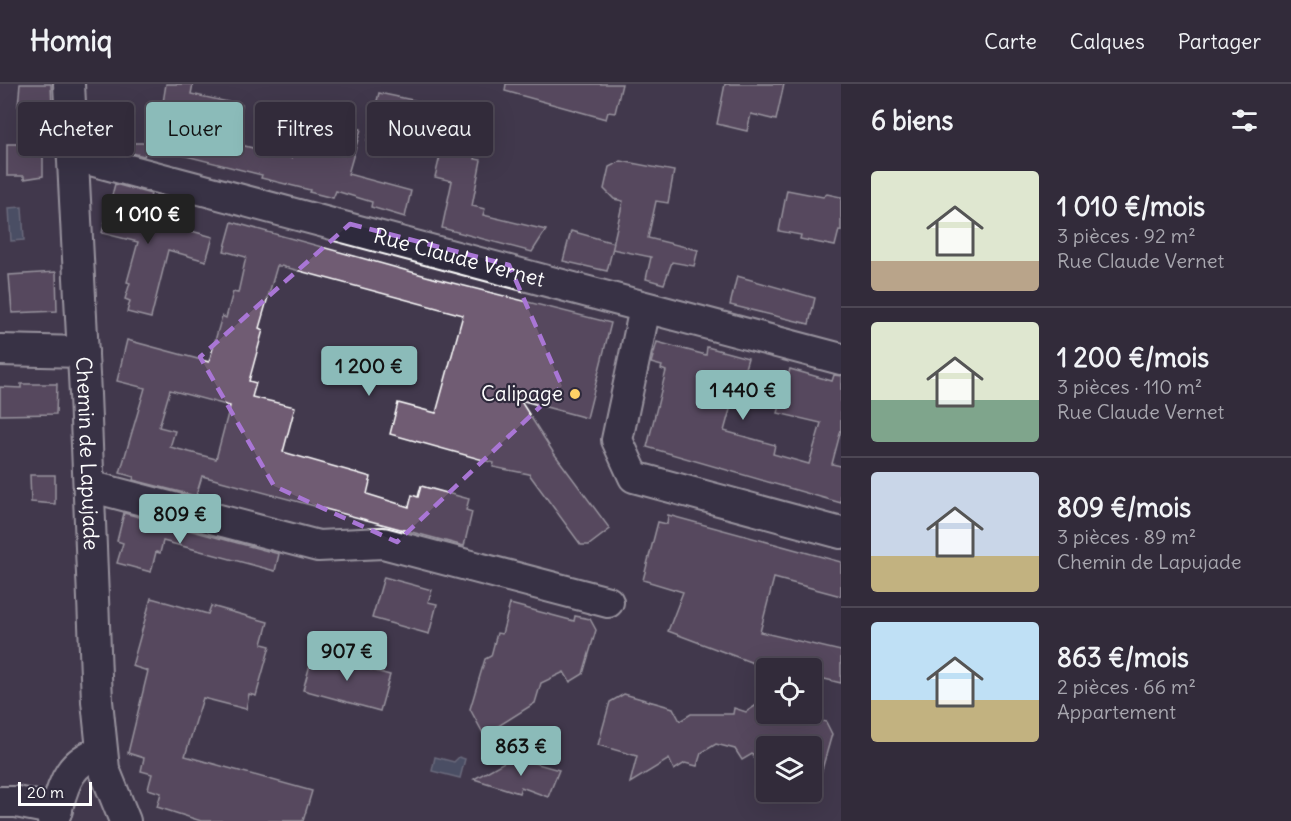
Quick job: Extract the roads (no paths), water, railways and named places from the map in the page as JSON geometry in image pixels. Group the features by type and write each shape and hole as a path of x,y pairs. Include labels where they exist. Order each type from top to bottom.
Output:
{"street":[{"name":"Chemin de Lapujade","path":"69,84 101,751 104,769 125,821"},
{"name":"Rue Claude Vernet","path":"74,158 87,159 841,359"},
{"path":"645,308 617,440 633,477 841,533"},
{"path":"0,350 83,352"},
{"path":"89,486 318,546 383,543 608,603"},
{"path":"0,802 16,802 55,816 72,767 85,757 101,751"}],"water":[{"path":"22,207 24,240 11,241 9,208"},
{"path":"435,757 454,762 459,757 465,759 460,778 432,771"}],"place":[{"name":"Calipage","path":"575,394"}]}
